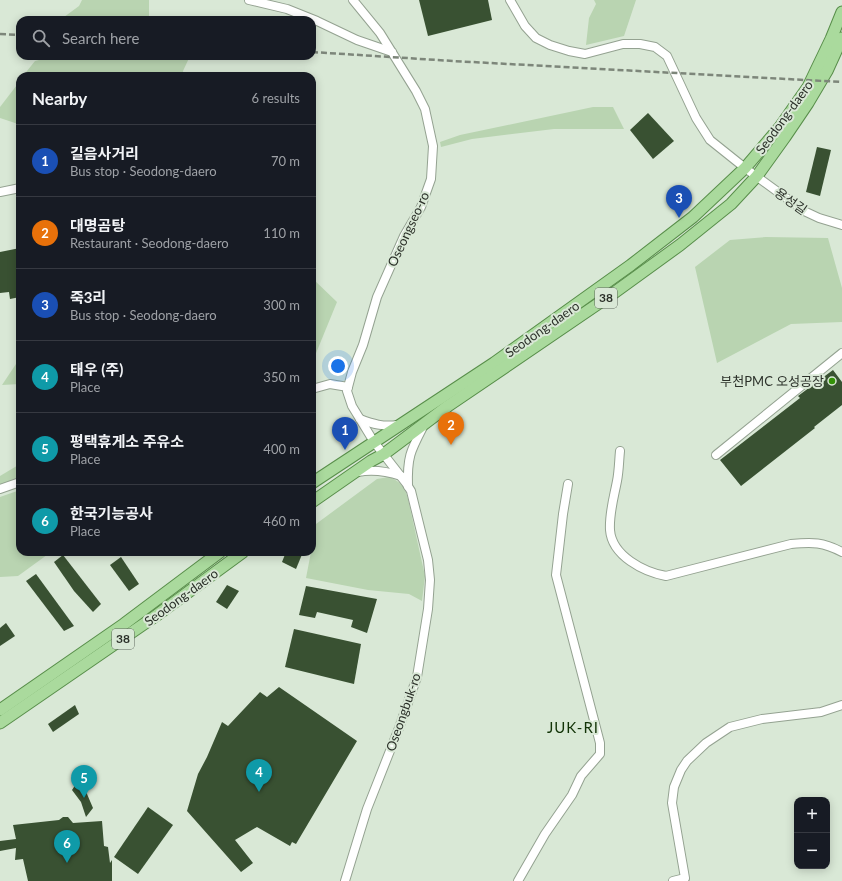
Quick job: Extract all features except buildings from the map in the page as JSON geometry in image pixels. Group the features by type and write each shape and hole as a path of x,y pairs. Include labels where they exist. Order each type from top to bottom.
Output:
{"main road":[{"name":"Seodong-daero","path":"316,480 494,362 631,265 693,217 745,168 780,127 808,87 842,12"},
{"name":"Seodong-daero","path":"316,499 371,461 384,454 448,406 611,295 680,245 731,204 757,176 808,103 827,70 842,38"},
{"name":"Seodong-daero","path":"0,710 124,624 215,556"},
{"name":"Seodong-daero","path":"0,723 157,615 238,556"}],"street":[{"path":"249,0 287,9 304,16"},
{"name":"Oseongseo-ro","path":"348,386 363,345 377,297 404,236 421,207 431,179 433,146 425,109 416,91 380,33 353,0"},
{"name":"용성길","path":"510,0 525,26 536,38 550,46 584,54 623,44 640,44 655,47 667,56 696,118 710,140 745,168 804,211 819,218 842,225"},
{"path":"316,21 357,40 392,52"},
{"path":"0,192 16,189"},
{"path":"716,454 842,353"},
{"path":"316,388 330,384 348,386 348,398 360,420 374,442 410,489"},
{"path":"360,420 385,427 400,425"},
{"path":"410,489 408,471 410,452 425,424"},
{"path":"620,450 617,480 611,511 610,531 613,540 621,552 632,563 652,573 666,576 791,544 808,542 829,545 842,552"},
{"path":"355,472 373,470 386,471 401,476"},
{"path":"0,489 16,483"},
{"path":"518,881 545,834 572,795 581,776 600,754 600,743 556,575 568,484"},
{"name":"Oseongbuk-ro","path":"344,881 367,809 399,728 417,677 428,609 430,580 428,560 410,489"},
{"path":"673,881 685,878 672,803 674,787 681,770 688,761 706,743 730,727 762,719 822,712 842,705"}],"green space":[{"path":"82,0 149,0 149,16 65,16 79,6"},
{"path":"594,0 636,0 624,36 586,45 589,18 596,4"},
{"path":"188,60 183,72 26,72 35,61"},
{"path":"16,86 16,123 0,118 0,107"},
{"path":"593,107 613,107 624,129 554,129 472,139 441,147 440,142 460,135"},
{"path":"766,237 828,238 842,288 842,322 791,324 717,363 695,267 730,240"},
{"path":"316,282 337,302 316,353"},
{"path":"16,364 16,384 2,385"},
{"path":"16,466 16,481 0,487 0,476"},
{"path":"389,477 396,480 402,485 408,499 425,576 422,601 409,594 368,590 306,578 310,556 316,556 316,524 377,479"},
{"path":"16,491 16,556 46,556 18,576 0,577 0,497"}],"railway":[{"path":"0,34 16,35"},
{"path":"316,52 842,82"}],"place":[{"name":"죽3리","path":"679,218"},
{"name":"부천PMC 오성공장","path":"832,381"},
{"name":"대명곰탕","path":"451,445"},
{"name":"길음사거리","path":"345,450"},
{"name":"태우 (주)","path":"259,792"},
{"name":"평택휴게소 주유소","path":"84,798"},
{"name":"한국기능공사","path":"67,863"}],"district":[{"name":"JUK-RI","path":"573,728"}]}
